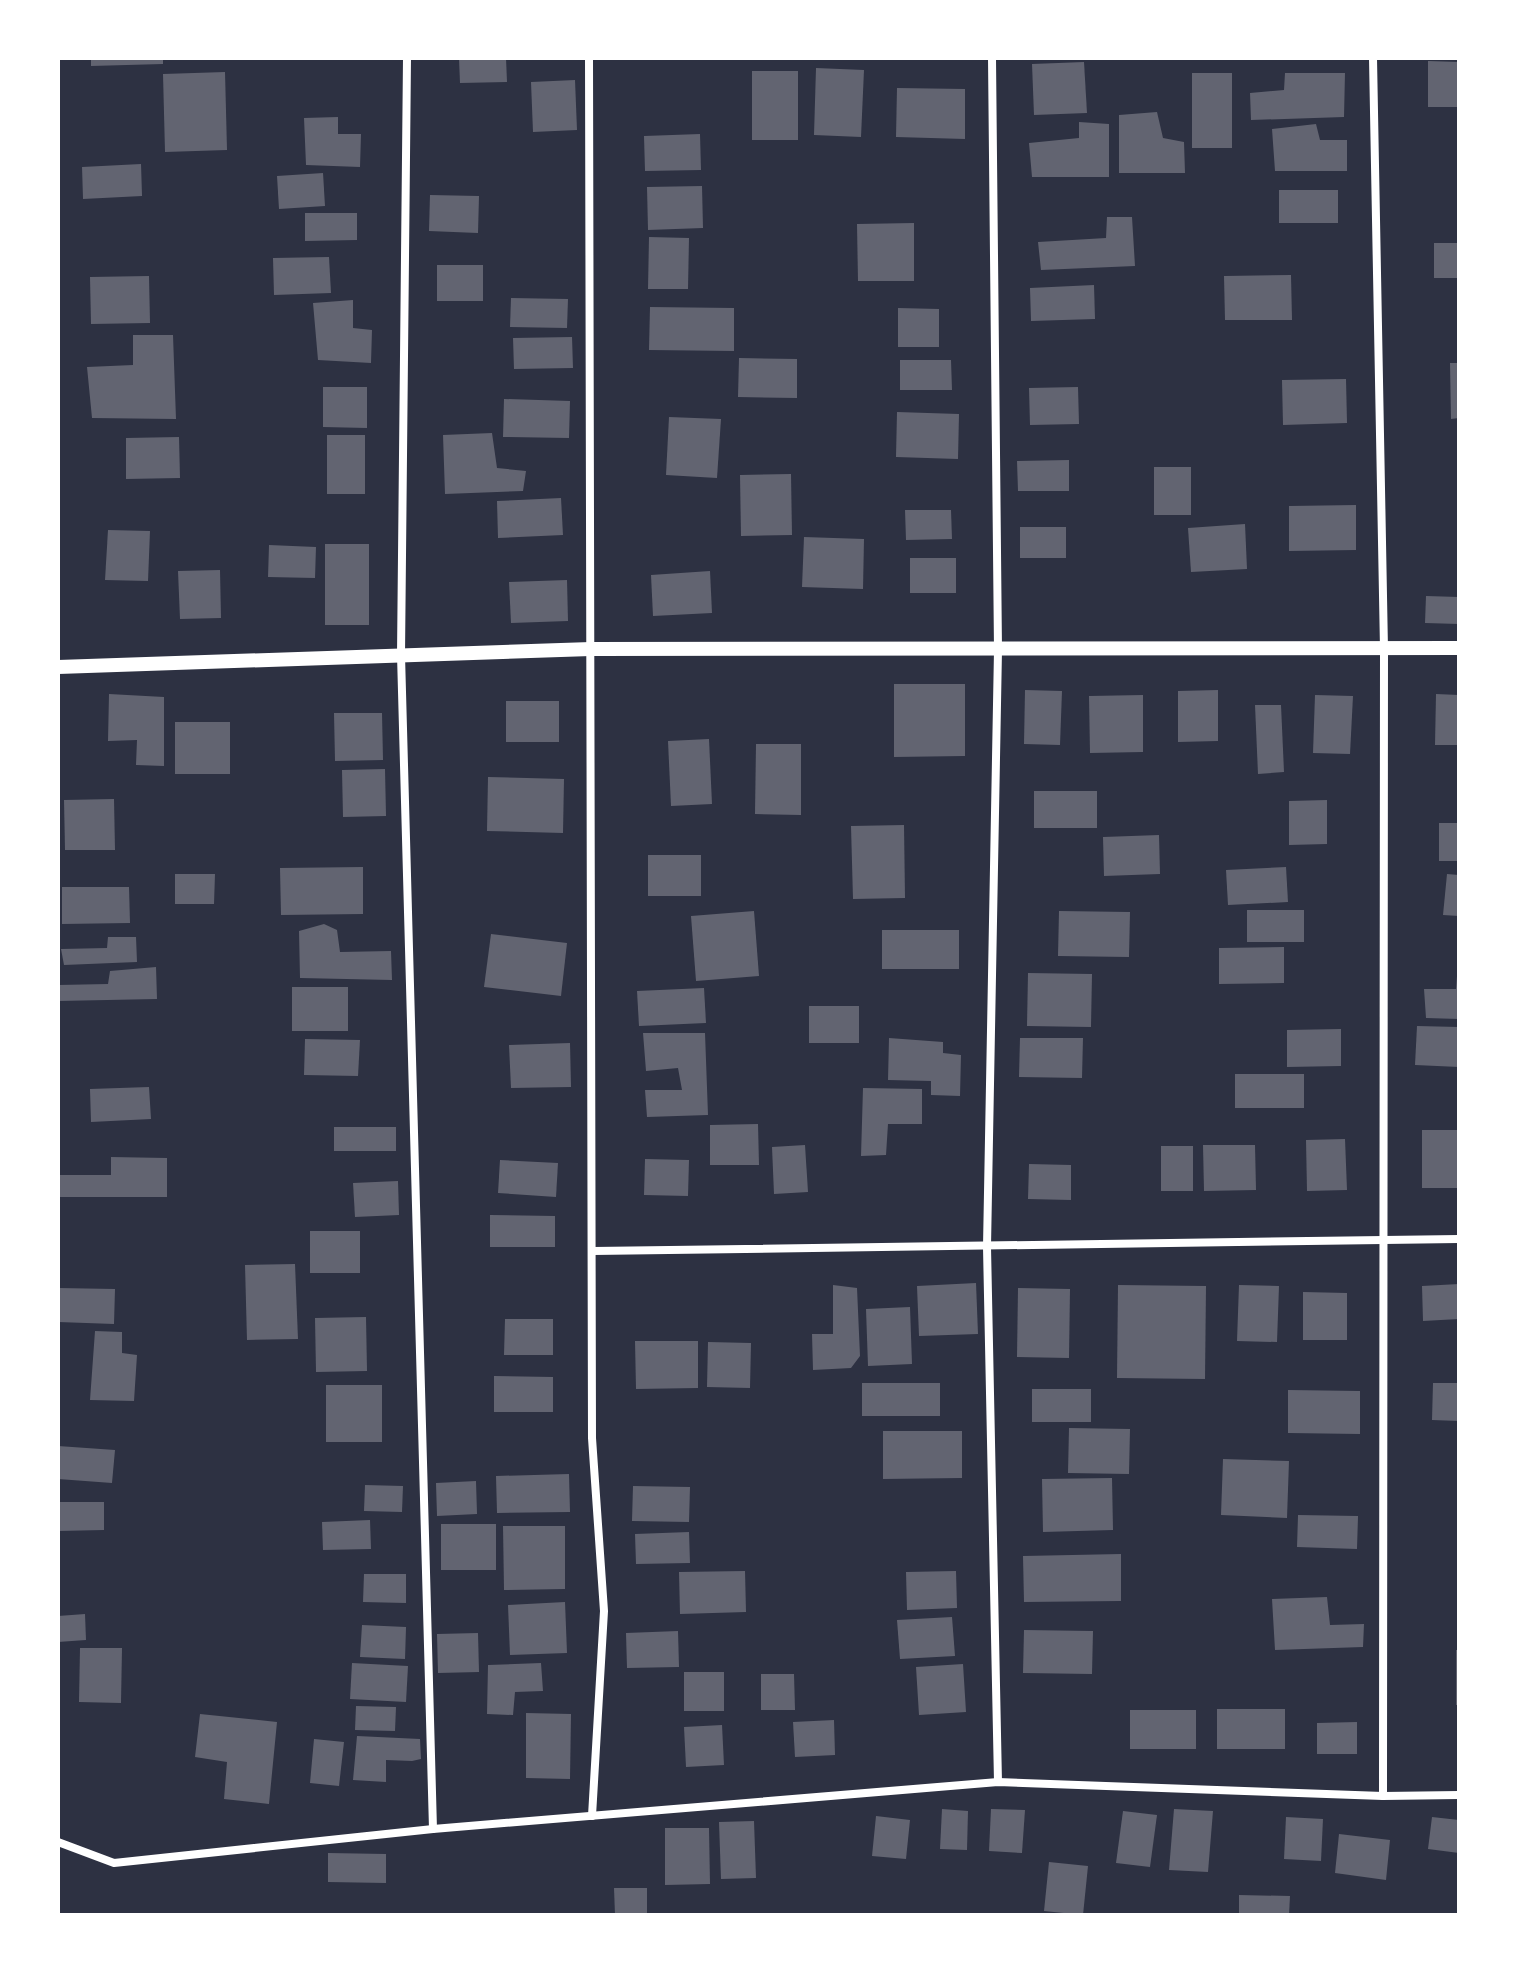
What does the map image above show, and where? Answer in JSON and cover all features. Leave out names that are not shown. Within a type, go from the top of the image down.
[{"type":"street","points":[[407,58],[401,655],[433,1829]]},
{"type":"street","points":[[589,58],[592,1438],[604,1611],[592,1816]]},
{"type":"street","points":[[992,58],[998,650],[987,1247],[998,1782]]},
{"type":"street","points":[[1373,58],[1384,649],[1383,1796]]},
{"type":"street","points":[[58,667],[591,649],[1459,648]]},
{"type":"street","points":[[593,1251],[1459,1239]]},
{"type":"street","points":[[58,1842],[114,1863],[433,1829],[998,1782],[1383,1796],[1459,1795]]},
{"type":"building","points":[[91,58],[163,58],[163,64],[91,66]]},
{"type":"building","points":[[459,58],[506,58],[507,82],[460,83]]},
{"type":"building","points":[[1428,61],[1459,62],[1459,107],[1428,107]]},
{"type":"building","points":[[1084,62],[1087,113],[1034,115],[1032,64]]},
{"type":"building","points":[[816,68],[864,70],[861,137],[814,135]]},
{"type":"building","points":[[752,71],[798,71],[798,140],[752,140]]},
{"type":"building","points":[[225,72],[227,150],[165,152],[163,74]]},
{"type":"building","points":[[1192,73],[1232,73],[1232,148],[1192,148]]},
{"type":"building","points":[[1285,73],[1345,73],[1344,117],[1251,120],[1250,93],[1284,90]]},
{"type":"building","points":[[575,80],[577,130],[533,132],[531,82]]},
{"type":"building","points":[[897,88],[965,89],[965,139],[896,137]]},
{"type":"building","points":[[1157,112],[1163,138],[1184,142],[1185,173],[1119,173],[1119,115]]},
{"type":"building","points":[[338,117],[338,134],[361,134],[360,167],[306,165],[304,118]]},
{"type":"building","points":[[1079,122],[1109,124],[1109,177],[1032,177],[1029,143],[1079,138]]},
{"type":"building","points":[[1316,124],[1320,140],[1347,140],[1347,171],[1275,171],[1272,129]]},
{"type":"building","points":[[700,134],[701,170],[645,171],[644,136]]},
{"type":"building","points":[[141,164],[142,196],[83,199],[82,167]]},
{"type":"building","points":[[323,173],[325,206],[279,209],[277,176]]},
{"type":"building","points":[[702,186],[703,228],[648,230],[647,187]]},
{"type":"building","points":[[1279,190],[1338,190],[1338,223],[1279,223]]},
{"type":"building","points":[[430,195],[479,196],[478,233],[429,231]]},
{"type":"building","points":[[305,213],[357,213],[357,240],[305,241]]},
{"type":"building","points":[[1107,217],[1132,217],[1135,266],[1041,270],[1038,242],[1106,238]]},
{"type":"building","points":[[914,223],[914,281],[858,281],[857,224]]},
{"type":"building","points":[[649,237],[689,238],[688,289],[648,289]]},
{"type":"building","points":[[1434,243],[1459,243],[1459,278],[1434,278]]},
{"type":"building","points":[[329,257],[331,293],[274,295],[273,258]]},
{"type":"building","points":[[437,265],[483,265],[483,301],[437,301]]},
{"type":"building","points":[[1291,275],[1292,320],[1225,320],[1224,276]]},
{"type":"building","points":[[149,276],[150,323],[91,324],[90,277]]},
{"type":"building","points":[[1094,285],[1095,319],[1031,321],[1030,288]]},
{"type":"building","points":[[511,298],[568,299],[567,328],[510,327]]},
{"type":"building","points":[[353,300],[353,328],[372,330],[371,363],[318,360],[313,303]]},
{"type":"building","points":[[650,307],[734,308],[734,351],[649,350]]},
{"type":"building","points":[[898,308],[939,309],[939,347],[898,347]]},
{"type":"building","points":[[133,335],[173,335],[176,419],[92,418],[87,367],[133,365]]},
{"type":"building","points":[[572,337],[573,368],[514,369],[513,338]]},
{"type":"building","points":[[739,358],[797,359],[797,398],[738,397]]},
{"type":"building","points":[[900,360],[951,360],[952,390],[900,390]]},
{"type":"building","points":[[1450,363],[1459,363],[1459,418],[1451,419]]},
{"type":"building","points":[[1346,379],[1347,423],[1283,425],[1282,380]]},
{"type":"building","points":[[323,387],[367,387],[367,428],[323,427]]},
{"type":"building","points":[[1078,387],[1079,424],[1030,425],[1029,388]]},
{"type":"building","points":[[504,399],[570,401],[569,438],[503,437]]},
{"type":"building","points":[[897,412],[959,414],[958,459],[896,457]]},
{"type":"building","points":[[669,417],[721,419],[717,478],[666,475]]},
{"type":"building","points":[[492,433],[497,468],[526,471],[523,491],[445,494],[443,435]]},
{"type":"building","points":[[327,435],[365,435],[365,494],[327,494]]},
{"type":"building","points":[[179,437],[180,478],[126,479],[126,438]]},
{"type":"building","points":[[1069,460],[1069,491],[1018,491],[1017,461]]},
{"type":"building","points":[[1154,467],[1191,467],[1191,515],[1154,515]]},
{"type":"building","points":[[791,474],[792,535],[741,536],[740,475]]},
{"type":"building","points":[[561,498],[563,535],[498,538],[497,501]]},
{"type":"building","points":[[1356,505],[1356,550],[1289,551],[1289,506]]},
{"type":"building","points":[[905,510],[951,510],[952,539],[906,540]]},
{"type":"building","points":[[1245,524],[1247,569],[1191,572],[1188,528]]},
{"type":"building","points":[[1020,527],[1066,527],[1066,558],[1020,558]]},
{"type":"building","points":[[108,530],[150,531],[148,581],[105,580]]},
{"type":"building","points":[[804,537],[864,539],[863,589],[802,587]]},
{"type":"building","points":[[325,544],[369,544],[369,625],[325,625]]},
{"type":"building","points":[[269,545],[316,547],[315,578],[268,577]]},
{"type":"building","points":[[910,558],[956,558],[956,593],[910,593]]},
{"type":"building","points":[[220,570],[221,618],[180,619],[178,571]]},
{"type":"building","points":[[710,571],[712,613],[653,616],[651,575]]},
{"type":"building","points":[[567,580],[568,621],[511,623],[509,582]]},
{"type":"building","points":[[1426,596],[1459,597],[1459,624],[1425,623]]},
{"type":"building","points":[[894,684],[965,684],[965,756],[894,757]]},
{"type":"building","points":[[1025,690],[1062,691],[1060,745],[1024,744]]},
{"type":"building","points":[[1218,690],[1218,741],[1178,742],[1178,691]]},
{"type":"building","points":[[109,694],[164,697],[164,766],[136,765],[137,740],[108,741]]},
{"type":"building","points":[[1436,694],[1459,695],[1459,745],[1435,745]]},
{"type":"building","points":[[1143,695],[1143,752],[1090,753],[1089,696]]},
{"type":"building","points":[[1315,695],[1353,696],[1350,754],[1313,753]]},
{"type":"building","points":[[506,701],[559,701],[559,742],[506,742]]},
{"type":"building","points":[[1255,705],[1281,705],[1284,772],[1258,774]]},
{"type":"building","points":[[334,713],[382,713],[383,760],[335,761]]},
{"type":"building","points":[[175,722],[230,722],[230,774],[175,774]]},
{"type":"building","points":[[709,739],[712,804],[671,806],[668,741]]},
{"type":"building","points":[[756,744],[801,744],[801,815],[755,814]]},
{"type":"building","points":[[385,769],[386,816],[343,817],[342,770]]},
{"type":"building","points":[[488,777],[564,779],[563,833],[487,831]]},
{"type":"building","points":[[1034,791],[1097,791],[1097,828],[1034,828]]},
{"type":"building","points":[[114,799],[115,850],[65,850],[64,800]]},
{"type":"building","points":[[1327,800],[1327,844],[1289,845],[1289,801]]},
{"type":"building","points":[[1439,823],[1459,823],[1459,861],[1439,861]]},
{"type":"building","points":[[904,825],[905,898],[853,899],[851,826]]},
{"type":"building","points":[[1159,835],[1160,874],[1104,876],[1103,837]]},
{"type":"building","points":[[648,855],[701,855],[701,896],[648,896]]},
{"type":"building","points":[[363,867],[363,914],[281,915],[280,868]]},
{"type":"building","points":[[1286,867],[1288,902],[1228,905],[1226,870]]},
{"type":"building","points":[[175,874],[215,874],[214,904],[175,904]]},
{"type":"building","points":[[1447,874],[1459,875],[1459,916],[1443,915]]},
{"type":"building","points":[[62,887],[129,887],[130,923],[62,924]]},
{"type":"building","points":[[1247,910],[1304,910],[1304,942],[1247,942]]},
{"type":"building","points":[[754,911],[759,976],[696,981],[691,916]]},
{"type":"building","points":[[1059,911],[1130,912],[1129,957],[1058,956]]},
{"type":"building","points":[[324,924],[337,930],[340,952],[391,951],[392,980],[300,978],[299,931]]},
{"type":"building","points":[[882,930],[959,930],[959,969],[882,969]]},
{"type":"building","points":[[491,934],[567,943],[561,996],[484,987]]},
{"type":"building","points":[[108,937],[136,937],[137,962],[64,965],[61,949],[107,948]]},
{"type":"building","points":[[1284,947],[1284,983],[1219,984],[1219,948]]},
{"type":"building","points":[[156,967],[157,999],[58,1001],[58,985],[108,984],[110,971]]},
{"type":"building","points":[[1028,973],[1092,974],[1091,1027],[1027,1026]]},
{"type":"building","points":[[1457,976],[1459,1019],[1426,1018],[1424,989],[1456,989]]},
{"type":"building","points":[[292,987],[348,987],[348,1031],[292,1031]]},
{"type":"building","points":[[704,988],[706,1023],[639,1026],[637,991]]},
{"type":"building","points":[[809,1006],[859,1006],[859,1043],[809,1043]]},
{"type":"building","points":[[1417,1026],[1459,1027],[1459,1067],[1415,1065]]},
{"type":"building","points":[[1341,1029],[1341,1066],[1287,1067],[1287,1030]]},
{"type":"building","points":[[643,1033],[705,1033],[708,1115],[647,1117],[645,1090],[682,1090],[678,1068],[646,1071]]},
{"type":"building","points":[[889,1038],[943,1042],[943,1053],[961,1055],[960,1096],[931,1095],[931,1081],[888,1080]]},
{"type":"building","points":[[1020,1038],[1083,1038],[1082,1078],[1019,1077]]},
{"type":"building","points":[[305,1039],[360,1040],[358,1076],[304,1075]]},
{"type":"building","points":[[570,1043],[571,1087],[511,1088],[509,1045]]},
{"type":"building","points":[[1235,1074],[1304,1074],[1304,1108],[1235,1108]]},
{"type":"building","points":[[149,1087],[151,1119],[91,1122],[90,1089]]},
{"type":"building","points":[[863,1088],[922,1089],[922,1124],[888,1124],[886,1155],[861,1156]]},
{"type":"building","points":[[758,1124],[759,1165],[710,1165],[710,1125]]},
{"type":"building","points":[[334,1127],[396,1127],[396,1151],[334,1151]]},
{"type":"building","points":[[1422,1130],[1459,1130],[1459,1188],[1422,1188]]},
{"type":"building","points":[[1345,1139],[1347,1190],[1307,1191],[1306,1140]]},
{"type":"building","points":[[805,1145],[808,1192],[774,1194],[772,1147]]},
{"type":"building","points":[[1203,1145],[1255,1145],[1256,1190],[1204,1191]]},
{"type":"building","points":[[1161,1146],[1193,1146],[1193,1191],[1161,1191]]},
{"type":"building","points":[[111,1157],[167,1158],[167,1197],[59,1197],[58,1175],[111,1175]]},
{"type":"building","points":[[645,1159],[689,1160],[688,1196],[644,1195]]},
{"type":"building","points":[[500,1160],[558,1163],[556,1197],[498,1193]]},
{"type":"building","points":[[1029,1164],[1071,1165],[1071,1200],[1028,1199]]},
{"type":"building","points":[[398,1181],[399,1215],[355,1217],[353,1183]]},
{"type":"building","points":[[490,1215],[555,1216],[555,1247],[490,1247]]},
{"type":"building","points":[[310,1231],[360,1231],[360,1273],[310,1273]]},
{"type":"building","points":[[295,1264],[298,1339],[247,1340],[245,1265]]},
{"type":"building","points":[[976,1283],[978,1334],[919,1336],[917,1286]]},
{"type":"building","points":[[1459,1284],[1459,1319],[1423,1321],[1422,1286]]},
{"type":"building","points":[[833,1285],[857,1288],[860,1356],[851,1368],[813,1370],[812,1334],[833,1334]]},
{"type":"building","points":[[1118,1285],[1206,1286],[1205,1379],[1117,1378]]},
{"type":"building","points":[[1239,1285],[1279,1286],[1277,1342],[1237,1341]]},
{"type":"building","points":[[58,1288],[115,1289],[114,1324],[58,1322]]},
{"type":"building","points":[[1018,1288],[1070,1289],[1069,1358],[1017,1357]]},
{"type":"building","points":[[1303,1292],[1347,1293],[1347,1340],[1303,1340]]},
{"type":"building","points":[[910,1307],[912,1364],[868,1366],[866,1309]]},
{"type":"building","points":[[366,1317],[367,1371],[316,1372],[315,1318]]},
{"type":"building","points":[[505,1319],[553,1319],[553,1355],[504,1355]]},
{"type":"building","points":[[95,1331],[122,1332],[122,1353],[137,1355],[134,1401],[90,1400]]},
{"type":"building","points":[[635,1341],[698,1341],[698,1388],[636,1389]]},
{"type":"building","points":[[708,1342],[751,1343],[750,1388],[707,1387]]},
{"type":"building","points":[[494,1376],[553,1377],[553,1412],[494,1412]]},
{"type":"building","points":[[862,1383],[940,1383],[940,1416],[862,1416]]},
{"type":"building","points":[[1433,1383],[1459,1383],[1459,1421],[1432,1420]]},
{"type":"building","points":[[326,1385],[382,1385],[382,1442],[326,1442]]},
{"type":"building","points":[[1032,1389],[1091,1389],[1091,1422],[1032,1422]]},
{"type":"building","points":[[1288,1390],[1360,1391],[1360,1434],[1288,1433]]},
{"type":"building","points":[[1069,1428],[1130,1429],[1129,1474],[1068,1473]]},
{"type":"building","points":[[883,1431],[962,1431],[962,1478],[883,1479]]},
{"type":"building","points":[[58,1446],[115,1450],[112,1483],[58,1479]]},
{"type":"building","points":[[1223,1459],[1289,1461],[1287,1518],[1221,1515]]},
{"type":"building","points":[[569,1474],[570,1512],[497,1513],[496,1476]]},
{"type":"building","points":[[1112,1478],[1113,1530],[1043,1532],[1042,1479]]},
{"type":"building","points":[[476,1481],[477,1514],[437,1516],[436,1483]]},
{"type":"building","points":[[365,1485],[403,1486],[402,1512],[364,1511]]},
{"type":"building","points":[[633,1486],[690,1487],[689,1522],[632,1521]]},
{"type":"building","points":[[58,1502],[104,1502],[104,1530],[58,1531]]},
{"type":"building","points":[[1298,1515],[1358,1516],[1357,1549],[1297,1547]]},
{"type":"building","points":[[370,1520],[371,1549],[323,1550],[322,1522]]},
{"type":"building","points":[[441,1524],[496,1524],[496,1570],[441,1570]]},
{"type":"building","points":[[503,1526],[565,1526],[565,1589],[504,1590]]},
{"type":"building","points":[[689,1532],[690,1563],[636,1564],[635,1534]]},
{"type":"building","points":[[1121,1554],[1121,1601],[1024,1602],[1023,1556]]},
{"type":"building","points":[[745,1571],[746,1612],[680,1614],[679,1572]]},
{"type":"building","points":[[956,1571],[957,1608],[907,1610],[906,1572]]},
{"type":"building","points":[[364,1574],[406,1574],[406,1603],[363,1602]]},
{"type":"building","points":[[1327,1597],[1330,1625],[1364,1624],[1363,1647],[1275,1650],[1272,1599]]},
{"type":"building","points":[[565,1602],[567,1653],[510,1655],[508,1605]]},
{"type":"building","points":[[85,1614],[86,1640],[58,1642],[58,1616]]},
{"type":"building","points":[[952,1617],[955,1656],[900,1659],[897,1620]]},
{"type":"building","points":[[362,1625],[406,1627],[405,1659],[360,1657]]},
{"type":"building","points":[[1024,1630],[1093,1631],[1092,1674],[1023,1673]]},
{"type":"building","points":[[678,1631],[679,1667],[627,1668],[626,1633]]},
{"type":"building","points":[[478,1633],[479,1672],[438,1673],[437,1634]]},
{"type":"building","points":[[80,1648],[122,1648],[121,1703],[79,1702]]},
{"type":"building","points":[[1456,1650],[1459,1650],[1459,1705],[1456,1705]]},
{"type":"building","points":[[352,1663],[408,1666],[406,1702],[350,1699]]},
{"type":"building","points":[[541,1663],[543,1691],[515,1692],[513,1715],[487,1714],[488,1665]]},
{"type":"building","points":[[963,1664],[966,1712],[919,1715],[916,1667]]},
{"type":"building","points":[[684,1672],[724,1672],[724,1711],[684,1711]]},
{"type":"building","points":[[761,1674],[794,1674],[795,1710],[761,1710]]},
{"type":"building","points":[[356,1706],[396,1707],[395,1731],[355,1730]]},
{"type":"building","points":[[1217,1709],[1285,1709],[1285,1749],[1217,1749]]},
{"type":"building","points":[[1130,1710],[1196,1710],[1196,1749],[1130,1749]]},
{"type":"building","points":[[526,1713],[571,1714],[570,1779],[526,1778]]},
{"type":"building","points":[[200,1714],[277,1722],[269,1804],[224,1799],[227,1762],[195,1757]]},
{"type":"building","points":[[834,1720],[835,1755],[795,1757],[793,1722]]},
{"type":"building","points":[[1357,1722],[1357,1754],[1317,1754],[1317,1723]]},
{"type":"building","points":[[722,1725],[724,1765],[686,1767],[684,1727]]},
{"type":"building","points":[[357,1736],[420,1739],[421,1759],[386,1760],[386,1782],[353,1780]]},
{"type":"building","points":[[314,1739],[344,1742],[339,1786],[310,1783]]},
{"type":"building","points":[[942,1809],[968,1811],[967,1850],[940,1849]]},
{"type":"building","points":[[991,1809],[1025,1810],[1022,1853],[989,1851]]},
{"type":"building","points":[[1174,1809],[1213,1811],[1208,1872],[1169,1870]]},
{"type":"building","points":[[1123,1811],[1157,1815],[1150,1867],[1116,1863]]},
{"type":"building","points":[[876,1816],[910,1820],[906,1859],[872,1856]]},
{"type":"building","points":[[1286,1817],[1323,1819],[1321,1861],[1284,1859]]},
{"type":"building","points":[[1432,1817],[1459,1820],[1459,1853],[1428,1849]]},
{"type":"building","points":[[754,1821],[756,1878],[721,1879],[719,1822]]},
{"type":"building","points":[[665,1828],[709,1828],[710,1884],[665,1885]]},
{"type":"building","points":[[1339,1834],[1390,1840],[1386,1880],[1335,1873]]},
{"type":"building","points":[[328,1853],[386,1854],[386,1883],[328,1882]]},
{"type":"building","points":[[1049,1862],[1088,1866],[1083,1915],[1044,1911]]},
{"type":"building","points":[[614,1888],[647,1888],[647,1915],[615,1915]]},
{"type":"building","points":[[1239,1895],[1290,1896],[1289,1915],[1239,1915]]}]
